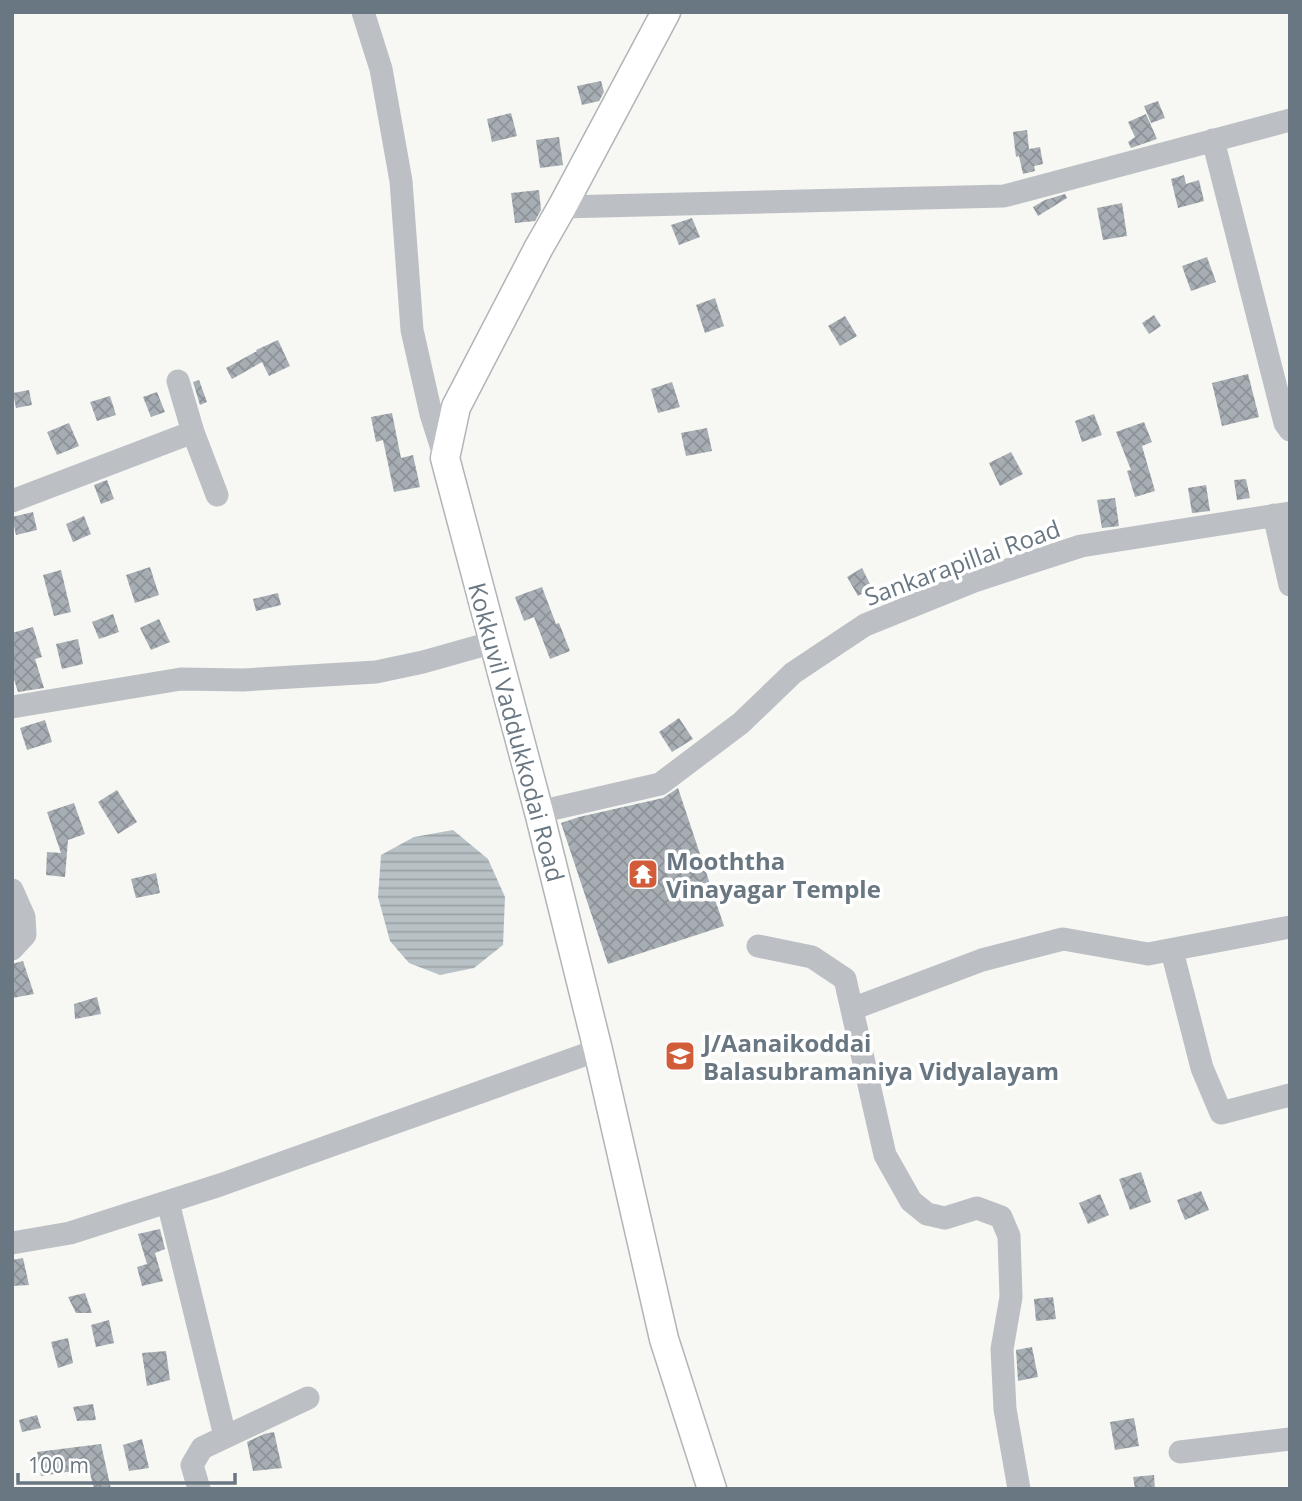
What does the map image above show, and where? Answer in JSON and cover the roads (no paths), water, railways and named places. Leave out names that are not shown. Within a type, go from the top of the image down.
[{"type":"main road","name":"Kokkuvil Vaddukkodai Road","points":[[666,12],[456,407],[445,458],[539,812],[598,1050],[664,1339],[712,1489]]},
{"type":"street","points":[[363,12],[381,68],[401,181],[412,330],[431,414],[445,458]]},
{"type":"street","points":[[562,207],[1004,196],[1290,120]]},
{"type":"street","points":[[1213,140],[1285,423],[1290,430]]},
{"type":"street","points":[[178,381],[193,432],[217,495]]},
{"type":"street","points":[[12,502],[193,432]]},
{"type":"street","points":[[1282,514],[1290,585]]},
{"type":"street","name":"Sankarapillai Road","points":[[539,812],[660,784],[741,723],[793,673],[865,625],[974,580],[1081,546],[1282,514]]},
{"type":"street","points":[[12,707],[181,679],[243,680],[376,672],[494,642]]},
{"type":"street","points":[[12,890],[24,917],[25,935],[12,949]]},
{"type":"street","points":[[852,1009],[982,960],[1063,939],[1148,954],[1290,927]]},
{"type":"street","points":[[758,946],[812,957],[845,979],[885,1154],[911,1201],[927,1214],[945,1218],[977,1208],[1001,1217],[1009,1236],[1011,1297],[1002,1349],[1005,1409],[1019,1489]]},
{"type":"street","points":[[1172,951],[1202,1068],[1221,1113],[1290,1095]]},
{"type":"street","points":[[12,1243],[70,1233],[220,1185],[598,1050]]},
{"type":"street","points":[[168,1202],[225,1436]]},
{"type":"street","points":[[199,1489],[192,1465],[202,1448],[308,1398]]},
{"type":"street","points":[[1181,1452],[1290,1439]]},
{"type":"place","name":"Mooththa Vinayagar Temple","points":[[643,874]]},
{"type":"place","name":"J/Aanaikoddai Balasubramaniya Vidyalayam","points":[[680,1056]]}]
